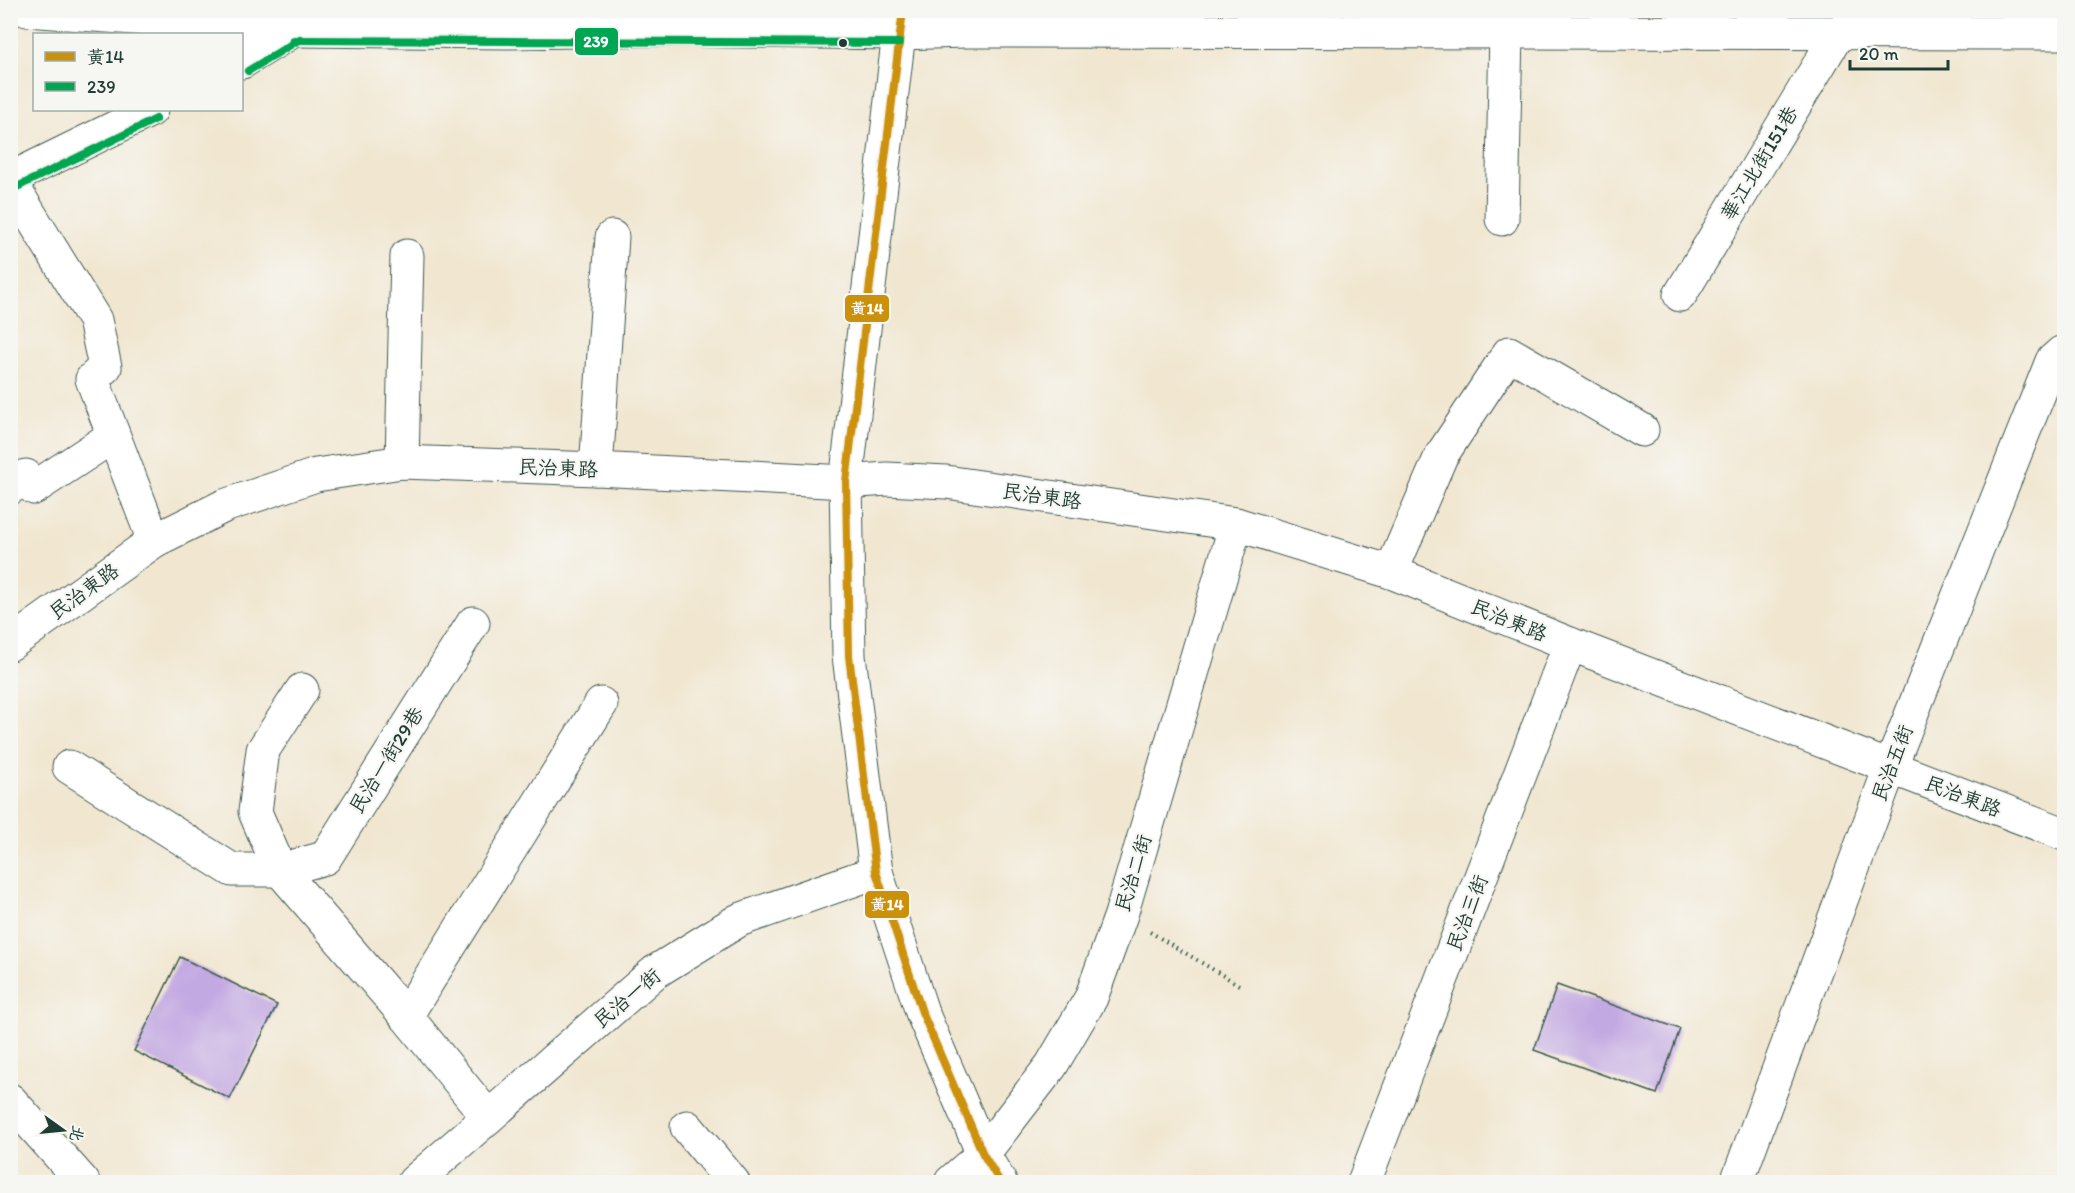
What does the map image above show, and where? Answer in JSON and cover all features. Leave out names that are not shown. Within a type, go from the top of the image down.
[{"type":"street","points":[[27,10],[294,30],[508,32],[901,22],[965,31],[2064,33]]},
{"type":"street","points":[[901,22],[846,482],[849,656],[876,872],[922,1012],[983,1154],[1000,1182]]},
{"type":"street","points":[[243,61],[294,30]]},
{"type":"street","points":[[1502,219],[1506,32]]},
{"type":"street","name":"華江北街151巷","points":[[1680,295],[1839,32]]},
{"type":"street","points":[[149,111],[10,181],[95,320],[105,367],[92,379],[154,541]]},
{"type":"street","points":[[596,469],[612,237]]},
{"type":"street","points":[[402,462],[407,256]]},
{"type":"street","points":[[1391,572],[1441,456],[1509,352],[1642,430]]},
{"type":"street","name":"民治五街","points":[[1737,1182],[1890,768],[2052,361],[2064,353]]},
{"type":"street","points":[[10,488],[26,476],[34,488],[113,436]]},
{"type":"street","name":"民治東路","points":[[10,645],[154,541],[224,506],[316,476],[402,462],[846,482],[887,479],[946,482],[1236,524],[1391,572],[1570,644],[2064,834]]},
{"type":"street","name":"民治二街","points":[[951,1182],[983,1154],[1051,1066],[1091,998],[1121,915],[1236,524]]},
{"type":"street","name":"民治一街29巷","points":[[69,767],[232,870],[280,870],[325,858],[473,623]]},
{"type":"street","name":"民治三街","points":[[1364,1182],[1570,644]]},
{"type":"street","points":[[302,690],[263,750],[255,812],[280,870],[406,1016],[488,1117]]},
{"type":"street","points":[[406,1016],[601,704]]},
{"type":"street","name":"民治一街","points":[[414,1182],[655,972],[739,920],[876,872]]},
{"type":"street","points":[[10,1100],[83,1182]]},
{"type":"street","points":[[687,1127],[733,1182]]},
{"type":"path","points":[[1121,915],[1239,985]]},
{"type":"building","points":[[180,957],[277,1005],[230,1099],[134,1051]]},
{"type":"building","points":[[1557,985],[1680,1029],[1657,1094],[1534,1050]]},
{"type":"transit line","name":"黃14","points":[[903,10],[846,482],[849,656],[876,872],[922,1012],[983,1154],[1000,1182]]},
{"type":"transit line","name":"239","points":[[248,71],[300,39]]},
{"type":"transit line","name":"239","points":[[294,40],[899,43]]},
{"type":"transit line","name":"239","points":[[15,188],[156,119]]}]
